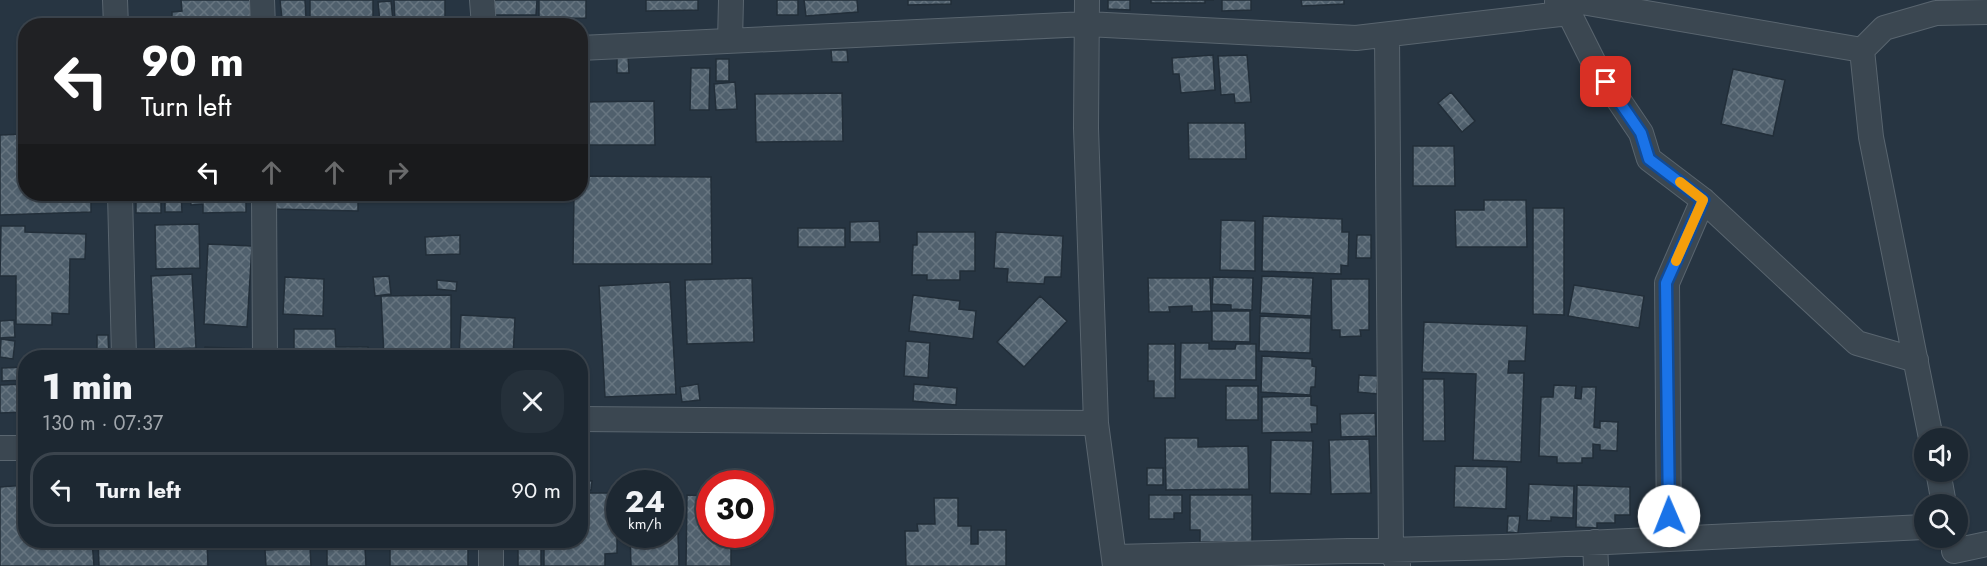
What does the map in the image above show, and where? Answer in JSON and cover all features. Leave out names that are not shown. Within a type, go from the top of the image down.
[{"type":"street","points":[[115,0],[116,18]]},
{"type":"street","points":[[262,0],[263,18]]},
{"type":"street","points":[[482,0],[483,18]]},
{"type":"street","points":[[730,41],[731,0]]},
{"type":"street","points":[[1087,0],[1086,128],[1096,423],[1115,561],[1595,554],[1669,539],[1914,527]]},
{"type":"street","points":[[588,48],[1087,24],[1356,38],[1387,35],[1569,4],[1862,50]]},
{"type":"street","points":[[1569,4],[1595,65],[1641,133],[1649,159],[1703,200],[1857,343],[1916,360]]},
{"type":"street","points":[[1862,50],[1884,28],[1936,13],[1987,12]]},
{"type":"street","points":[[1387,35],[1395,558]]},
{"type":"street","points":[[1862,50],[1871,137],[1929,428]]},
{"type":"street","points":[[1669,539],[1666,283],[1703,200]]},
{"type":"street","points":[[120,201],[124,350]]},
{"type":"street","points":[[264,201],[265,350]]},
{"type":"street","points":[[588,419],[1096,423]]},
{"type":"street","points":[[0,448],[18,448]]},
{"type":"street","points":[[1954,551],[1987,544]]},
{"type":"street","points":[[491,548],[491,566]]},
{"type":"building","points":[[181,0],[251,0],[252,18],[172,18],[172,12],[182,11]]},
{"type":"building","points":[[280,0],[305,0],[306,18],[282,18]]},
{"type":"building","points":[[310,0],[373,0],[373,18],[310,18]]},
{"type":"building","points":[[394,0],[445,0],[445,18],[395,18]]},
{"type":"building","points":[[485,0],[537,0],[536,15],[485,15]]},
{"type":"building","points":[[539,0],[586,0],[586,18],[539,18]]},
{"type":"building","points":[[646,0],[698,0],[698,10],[646,11]]},
{"type":"building","points":[[777,0],[798,0],[798,15],[777,15]]},
{"type":"building","points":[[804,0],[857,0],[858,12],[806,16]]},
{"type":"building","points":[[908,0],[951,0],[951,4],[908,5]]},
{"type":"building","points":[[1108,0],[1130,0],[1130,10],[1108,9]]},
{"type":"building","points":[[1151,0],[1205,0],[1205,3],[1151,3]]},
{"type":"building","points":[[1222,0],[1251,0],[1251,10],[1222,11]]},
{"type":"building","points":[[1301,0],[1344,0],[1344,4],[1302,6]]},
{"type":"building","points":[[391,1],[393,18],[380,18],[378,2]]},
{"type":"building","points":[[831,50],[847,50],[848,62],[832,62]]},
{"type":"building","points":[[617,55],[628,55],[629,73],[617,73]]},
{"type":"building","points":[[1213,55],[1215,90],[1181,93],[1179,74],[1173,74],[1172,58]]},
{"type":"building","points":[[1247,55],[1251,102],[1235,103],[1234,94],[1221,95],[1218,56]]},
{"type":"building","points":[[716,59],[729,59],[729,81],[716,81]]},
{"type":"building","points":[[691,68],[710,68],[709,110],[690,110]]},
{"type":"building","points":[[1733,69],[1785,80],[1773,136],[1721,124]]},
{"type":"building","points":[[735,82],[737,109],[716,110],[714,84]]},
{"type":"building","points":[[1451,92],[1475,121],[1462,132],[1438,103]]},
{"type":"building","points":[[842,93],[843,141],[756,142],[755,94]]},
{"type":"building","points":[[654,101],[655,145],[588,145],[588,102]]},
{"type":"building","points":[[1188,123],[1245,123],[1246,159],[1189,159]]},
{"type":"building","points":[[18,134],[18,201],[91,201],[91,212],[0,215],[0,135]]},
{"type":"building","points":[[1413,146],[1454,146],[1455,186],[1413,186]]},
{"type":"building","points":[[588,176],[711,177],[712,264],[573,264],[574,201],[588,201]]},
{"type":"building","points":[[1484,200],[1526,200],[1527,247],[1456,247],[1455,210],[1484,210]]},
{"type":"building","points":[[136,201],[161,201],[161,213],[136,213]]},
{"type":"building","points":[[165,201],[181,201],[182,212],[165,212]]},
{"type":"building","points":[[191,201],[246,201],[246,212],[203,213],[203,204],[191,205]]},
{"type":"building","points":[[273,201],[358,201],[358,211],[273,209]]},
{"type":"building","points":[[1533,208],[1564,208],[1564,315],[1533,314]]},
{"type":"building","points":[[1263,216],[1342,219],[1342,232],[1349,232],[1348,266],[1341,265],[1341,274],[1262,271]]},
{"type":"building","points":[[1221,220],[1255,221],[1255,271],[1220,270]]},
{"type":"building","points":[[879,221],[880,242],[850,242],[850,222]]},
{"type":"building","points":[[199,224],[200,268],[156,269],[155,225]]},
{"type":"building","points":[[1,226],[25,226],[25,232],[86,234],[85,259],[70,259],[69,314],[52,313],[52,325],[16,324],[16,276],[0,276]]},
{"type":"building","points":[[798,228],[845,228],[845,247],[798,247]]},
{"type":"building","points":[[917,232],[975,232],[975,271],[960,271],[960,280],[927,280],[927,275],[912,275],[913,245],[917,245]]},
{"type":"building","points":[[996,232],[1063,236],[1061,277],[1045,277],[1044,284],[1007,282],[1008,269],[994,268]]},
{"type":"building","points":[[460,235],[460,254],[426,255],[425,237]]},
{"type":"building","points":[[1357,235],[1371,235],[1371,258],[1356,258]]},
{"type":"building","points":[[208,244],[252,246],[247,327],[204,324]]},
{"type":"building","points":[[192,274],[196,348],[155,350],[151,276]]},
{"type":"building","points":[[389,276],[391,294],[375,296],[373,277]]},
{"type":"building","points":[[1262,276],[1313,278],[1311,316],[1260,313]]},
{"type":"building","points":[[285,277],[324,279],[323,316],[283,314]]},
{"type":"building","points":[[1213,277],[1253,278],[1252,310],[1231,309],[1231,305],[1212,304]]},
{"type":"building","points":[[752,278],[754,342],[687,344],[685,280]]},
{"type":"building","points":[[1148,278],[1210,278],[1211,311],[1192,312],[1192,306],[1169,307],[1170,312],[1149,312]]},
{"type":"building","points":[[1331,279],[1369,279],[1369,330],[1360,330],[1361,336],[1340,337],[1340,330],[1332,330]]},
{"type":"building","points":[[437,280],[457,282],[456,291],[437,289]]},
{"type":"building","points":[[670,282],[676,394],[605,397],[599,286]]},
{"type":"building","points":[[1574,285],[1644,296],[1639,328],[1568,316]]},
{"type":"building","points":[[451,295],[451,350],[384,350],[381,296]]},
{"type":"building","points":[[913,295],[960,301],[959,309],[976,311],[973,339],[909,331]]},
{"type":"building","points":[[1040,296],[1067,321],[1024,367],[997,342]]},
{"type":"building","points":[[1212,311],[1250,311],[1250,342],[1212,341]]},
{"type":"building","points":[[461,315],[515,318],[513,350],[459,350]]},
{"type":"building","points":[[1260,316],[1311,318],[1310,353],[1259,351]]},
{"type":"building","points":[[14,320],[15,337],[0,338],[0,321]]},
{"type":"building","points":[[1424,322],[1527,326],[1525,361],[1509,361],[1508,373],[1524,373],[1521,462],[1473,460],[1476,374],[1422,372]]},
{"type":"building","points":[[294,329],[335,329],[336,347],[368,347],[368,350],[294,350]]},
{"type":"building","points":[[97,335],[108,335],[109,350],[97,350]]},
{"type":"building","points":[[1,339],[15,341],[13,359],[0,357]]},
{"type":"building","points":[[906,341],[930,343],[928,378],[904,376]]},
{"type":"building","points":[[1181,343],[1209,343],[1209,349],[1235,349],[1236,344],[1256,344],[1256,380],[1180,379]]},
{"type":"building","points":[[1148,344],[1175,344],[1175,398],[1154,398],[1154,381],[1148,381]]},
{"type":"building","points":[[205,347],[251,349],[251,350],[205,350]]},
{"type":"building","points":[[1262,356],[1312,359],[1312,366],[1316,367],[1315,387],[1311,387],[1310,395],[1261,392]]},
{"type":"building","points":[[18,367],[18,380],[2,381],[2,368]]},
{"type":"building","points":[[1359,375],[1378,376],[1377,394],[1358,392]]},
{"type":"building","points":[[1423,379],[1444,379],[1445,441],[1423,441]]},
{"type":"building","points":[[18,384],[18,412],[0,413],[0,385]]},
{"type":"building","points":[[698,384],[700,400],[682,402],[680,387]]},
{"type":"building","points":[[914,384],[957,388],[956,405],[913,401]]},
{"type":"building","points":[[1554,385],[1576,386],[1575,398],[1581,399],[1582,387],[1596,387],[1594,427],[1600,428],[1600,421],[1618,422],[1617,451],[1600,450],[1600,445],[1593,444],[1593,458],[1582,458],[1582,463],[1557,463],[1557,457],[1539,456],[1541,397],[1553,397]]},
{"type":"building","points":[[1226,386],[1258,386],[1258,420],[1226,420]]},
{"type":"building","points":[[1311,396],[1311,405],[1317,406],[1317,424],[1311,424],[1312,432],[1262,433],[1262,397]]},
{"type":"building","points":[[1375,413],[1376,436],[1341,437],[1340,414]]},
{"type":"building","points":[[1165,438],[1198,438],[1198,447],[1248,446],[1249,489],[1166,490]]},
{"type":"building","points":[[1369,439],[1371,493],[1331,494],[1329,440]]},
{"type":"building","points":[[1271,440],[1313,441],[1311,494],[1270,493]]},
{"type":"building","points":[[1455,466],[1507,467],[1506,509],[1454,507]]},
{"type":"building","points":[[1147,468],[1163,468],[1163,485],[1147,485]]},
{"type":"building","points":[[588,481],[592,481],[591,490],[588,490]]},
{"type":"building","points":[[1529,484],[1574,486],[1573,518],[1551,517],[1551,521],[1527,520]]},
{"type":"building","points":[[1577,485],[1630,487],[1630,515],[1615,515],[1615,523],[1597,523],[1597,528],[1576,527]]},
{"type":"building","points":[[18,486],[18,548],[93,548],[94,566],[0,566],[0,487]]},
{"type":"building","points":[[588,493],[606,493],[606,548],[617,548],[617,553],[605,554],[605,566],[544,566],[544,548],[588,548]]},
{"type":"building","points":[[687,495],[696,495],[696,548],[731,548],[731,566],[686,566]]},
{"type":"building","points":[[1149,495],[1182,495],[1182,513],[1174,513],[1174,519],[1149,519]]},
{"type":"building","points":[[1190,495],[1252,495],[1252,542],[1200,542],[1200,530],[1190,530]]},
{"type":"building","points":[[934,498],[958,498],[958,526],[971,526],[971,544],[978,544],[978,530],[1006,530],[1006,566],[906,566],[905,531],[918,531],[917,524],[935,524]]},
{"type":"building","points":[[1508,516],[1520,516],[1518,533],[1507,532]]},
{"type":"building","points":[[98,548],[207,548],[208,566],[99,566]]},
{"type":"building","points":[[310,548],[311,566],[266,566],[265,550]]},
{"type":"building","points":[[327,548],[365,548],[366,566],[327,566]]},
{"type":"building","points":[[390,548],[468,548],[468,566],[390,566]]},
{"type":"building","points":[[541,548],[541,566],[518,566],[518,549]]},
{"type":"building","points":[[630,548],[678,548],[679,566],[631,566]]},
{"type":"slow traffic","points":[[1676,261],[1703,200],[1680,182]]},
{"type":"route","points":[[1606,82],[1641,133],[1649,159],[1703,200],[1666,283],[1669,516]]}]
